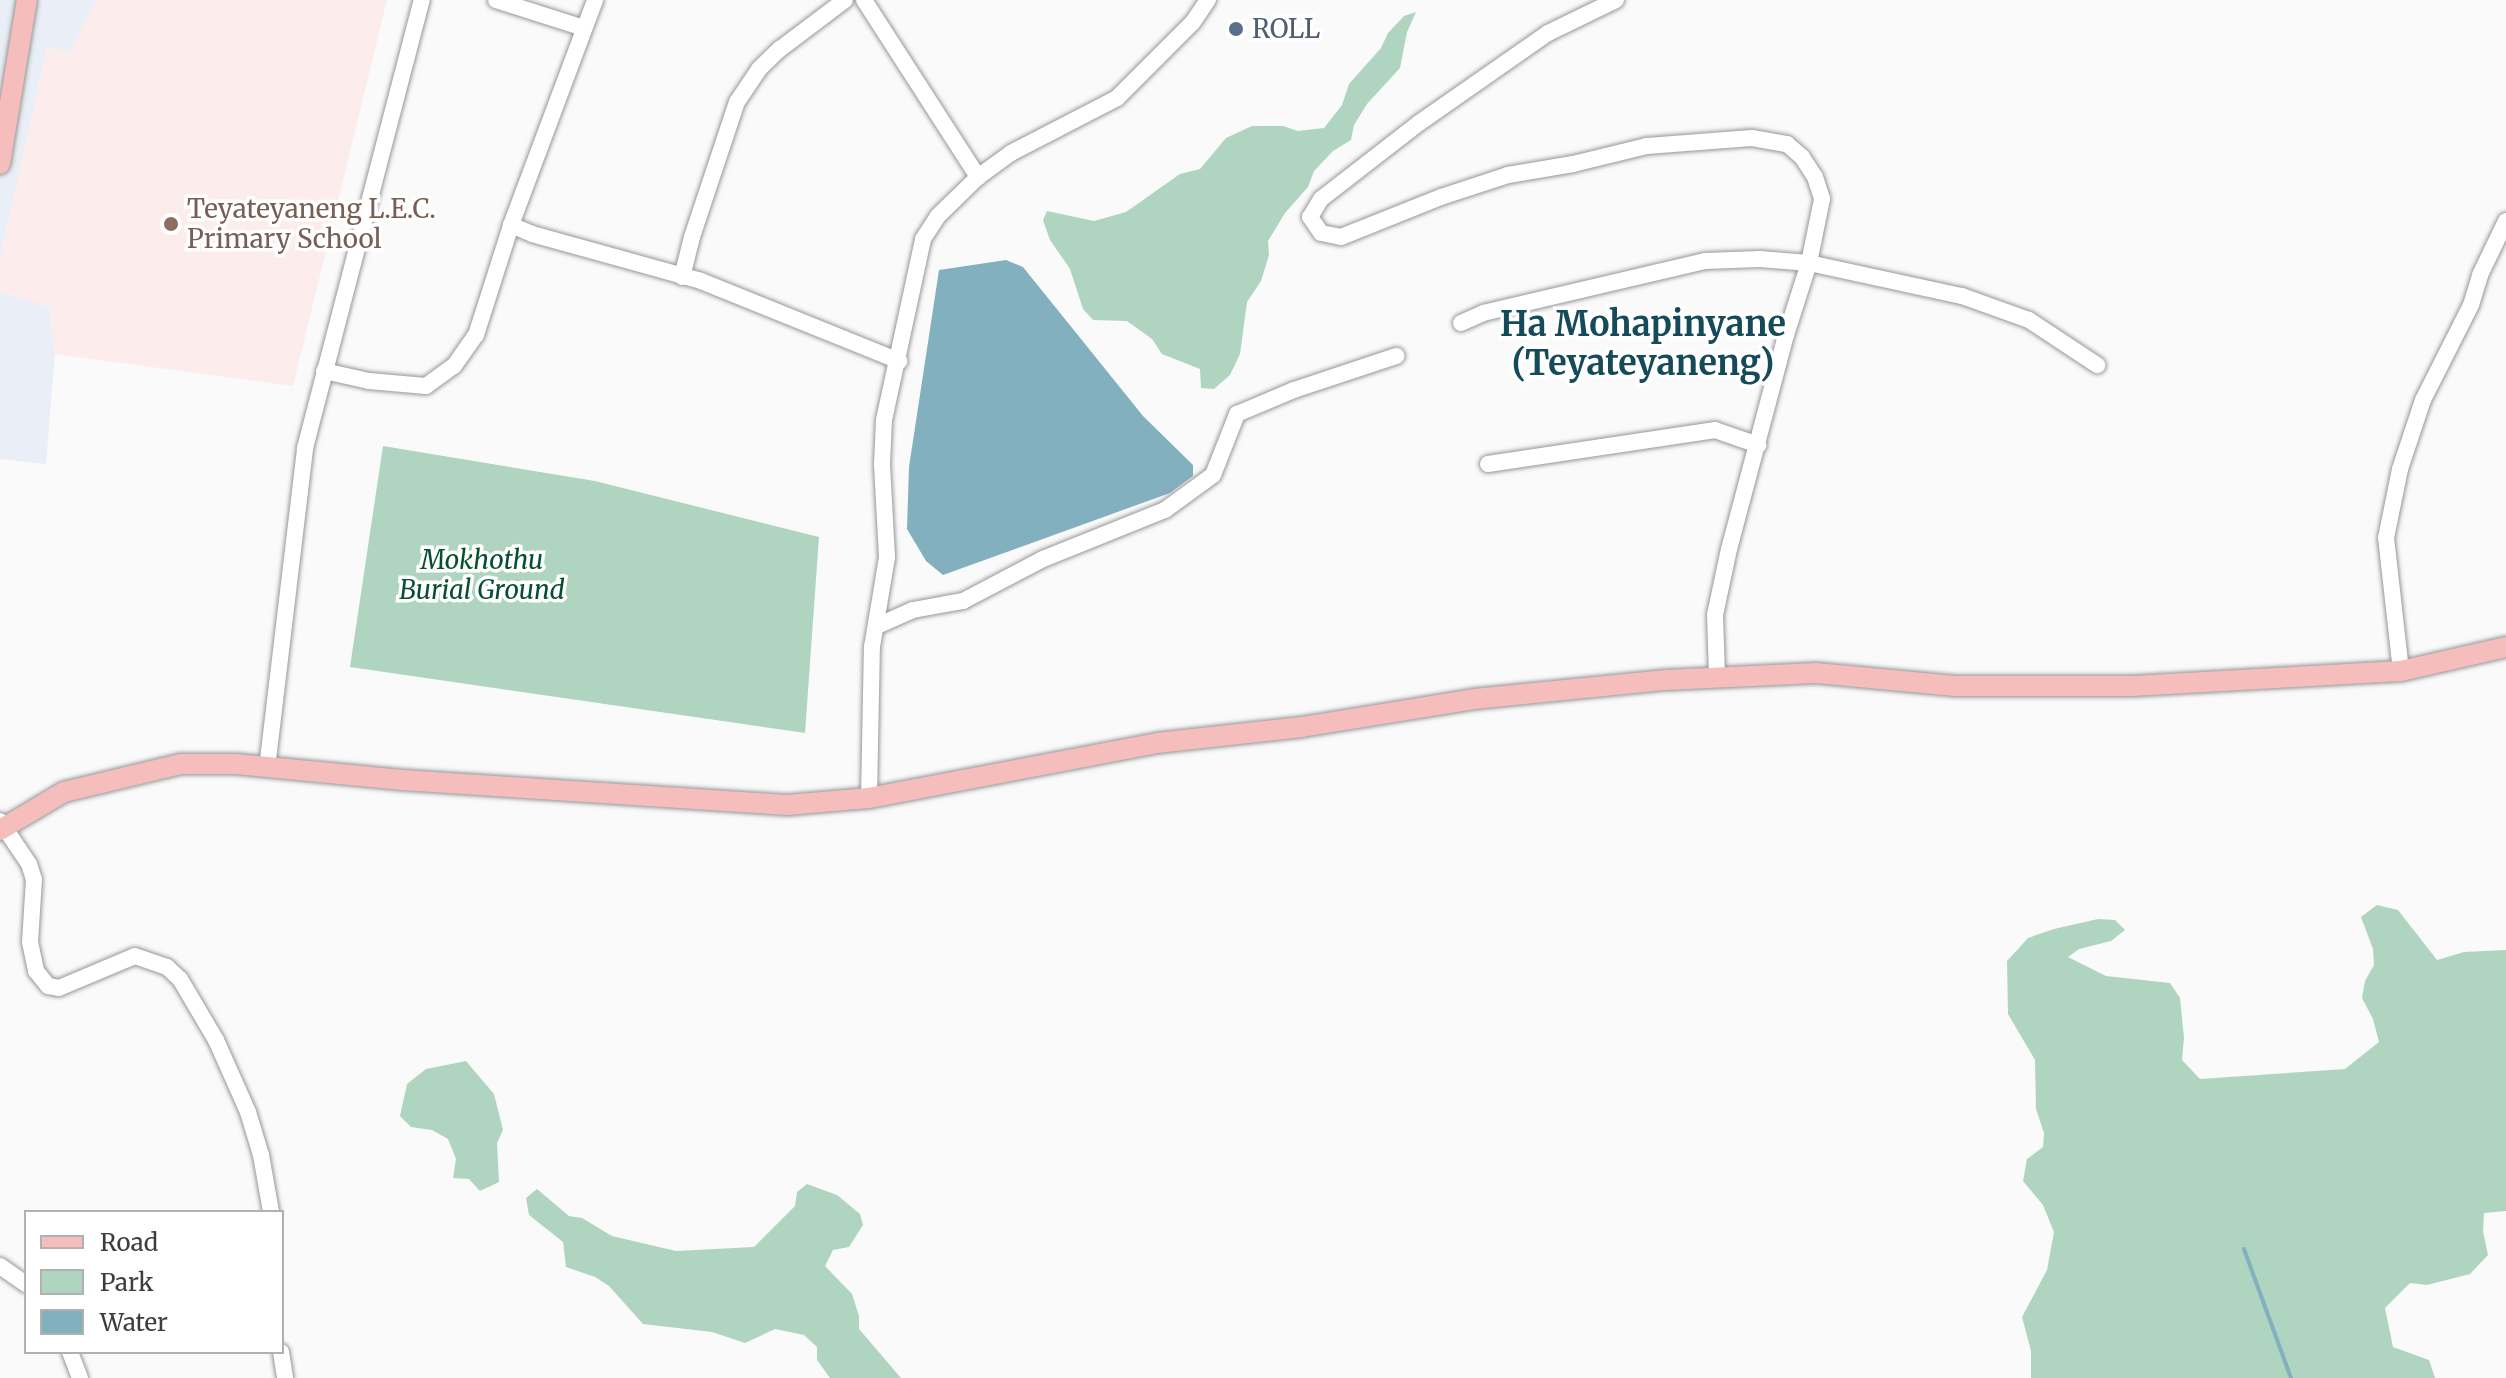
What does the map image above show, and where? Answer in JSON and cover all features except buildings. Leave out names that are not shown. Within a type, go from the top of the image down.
[{"type":"main road","points":[[0,164],[27,0]]},
{"type":"main road","points":[[2,826],[64,792],[181,764],[787,805],[869,798],[1157,743],[1302,727],[1474,699],[1717,676],[1816,673],[1989,688],[2133,686],[2401,671],[2506,647]]},
{"type":"street","points":[[267,768],[301,477],[324,371],[422,0]]},
{"type":"street","points":[[496,0],[584,28]]},
{"type":"street","points":[[324,371],[369,381],[426,386],[440,379],[476,335],[511,225],[595,0]]},
{"type":"street","points":[[682,277],[692,237],[737,102],[759,69],[780,49],[845,0]]},
{"type":"street","points":[[864,0],[978,177]]},
{"type":"street","points":[[869,798],[871,662],[887,557],[882,464],[884,420],[923,239],[938,216],[978,177],[1024,146],[1117,98],[1193,22],[1208,0]]},
{"type":"street","points":[[1616,0],[1548,33],[1419,123],[1321,199],[1310,217],[1321,233],[1341,237],[1441,197],[1508,175],[1573,164],[1647,146],[1752,138],[1787,144],[1802,157],[1815,177],[1822,199],[1809,263],[1715,615],[1717,676]]},
{"type":"street","points":[[2401,671],[2386,538],[2400,469],[2423,400],[2471,305],[2480,275],[2506,221]]},
{"type":"street","points":[[511,225],[701,281],[899,361]]},
{"type":"street","points":[[1461,323],[1483,313],[1705,261],[1760,259],[1809,263],[1975,300],[2029,320],[2097,365]]},
{"type":"street","points":[[877,626],[913,610],[963,601],[1043,559],[1165,510],[1213,475],[1237,414],[1294,390],[1396,356]]},
{"type":"street","points":[[1488,464],[1715,430],[1758,445]]},
{"type":"street","points":[[2,826],[29,864],[34,879],[30,942],[36,971],[48,986],[59,988],[135,956],[167,967],[180,979],[216,1040],[248,1112],[261,1155],[271,1210]]},
{"type":"street","points":[[0,1266],[24,1283]]},
{"type":"street","points":[[71,1354],[80,1378]]},
{"type":"street","points":[[281,1354],[285,1378]]},
{"type":"shaded area","points":[[0,0],[96,0],[70,52],[47,48],[0,259]]},
{"type":"shaded area","name":"Teyateyaneng L.E.C. Primary School","points":[[96,0],[387,0],[293,386],[55,354],[49,306],[0,292],[0,259],[47,47],[70,52]]},
{"type":"shaded area","points":[[0,292],[49,306],[55,354],[46,464],[0,459]]},
{"type":"green space","points":[[1416,12],[1407,32],[1400,68],[1367,104],[1354,125],[1351,140],[1333,151],[1314,171],[1308,187],[1285,213],[1268,241],[1269,255],[1261,281],[1247,302],[1240,354],[1230,375],[1214,389],[1201,388],[1200,369],[1162,354],[1152,339],[1127,321],[1093,320],[1083,309],[1070,269],[1050,240],[1043,220],[1047,211],[1094,221],[1126,212],[1180,174],[1200,169],[1226,138],[1252,126],[1283,126],[1298,131],[1324,128],[1342,105],[1349,84],[1381,48],[1388,33],[1404,16]]},
{"type":"green space","name":"Mokhothu Burial Ground","points":[[383,446],[595,481],[819,537],[805,733],[350,667]]},
{"type":"green space","points":[[2377,905],[2398,910],[2437,960],[2464,952],[2506,950],[2506,1211],[2484,1213],[2483,1231],[2488,1255],[2470,1274],[2427,1285],[2410,1283],[2385,1308],[2393,1347],[2429,1360],[2435,1378],[2031,1378],[2031,1351],[2022,1317],[2047,1270],[2054,1232],[2043,1205],[2023,1181],[2027,1159],[2043,1147],[2044,1133],[2036,1109],[2035,1060],[2008,1014],[2007,961],[2028,938],[2098,919],[2115,920],[2125,930],[2111,941],[2079,949],[2068,957],[2106,976],[2170,983],[2180,998],[2184,1038],[2182,1060],[2200,1079],[2345,1069],[2379,1042],[2373,1019],[2362,998],[2365,981],[2374,965],[2373,949],[2361,917]]},
{"type":"green space","points":[[466,1061],[494,1094],[503,1130],[497,1143],[499,1182],[480,1191],[469,1179],[453,1178],[456,1159],[448,1139],[432,1130],[411,1127],[400,1116],[407,1084],[426,1069]]},
{"type":"green space","points":[[807,1184],[837,1195],[860,1214],[863,1225],[849,1247],[833,1250],[825,1266],[852,1294],[859,1316],[859,1329],[901,1378],[830,1378],[817,1360],[817,1347],[804,1335],[775,1329],[745,1343],[712,1332],[643,1324],[609,1286],[595,1277],[566,1267],[563,1242],[529,1215],[526,1198],[537,1189],[569,1216],[582,1218],[612,1236],[676,1251],[754,1247],[795,1206],[797,1192]]},
{"type":"water","points":[[1006,260],[1023,267],[1143,416],[1193,465],[1193,476],[1170,493],[943,575],[926,561],[907,529],[909,467],[939,270]]},
{"type":"waterway","points":[[2244,1249],[2291,1378]]},
{"type":"place","name":"ROLL","points":[[1236,29]]},
{"type":"place","name":"Teyateyaneng L.E.C. Primary School","points":[[171,224]]},
{"type":"district","name":"Ha Mohapinyane (Teyateyaneng)","points":[[1643,344]]}]
